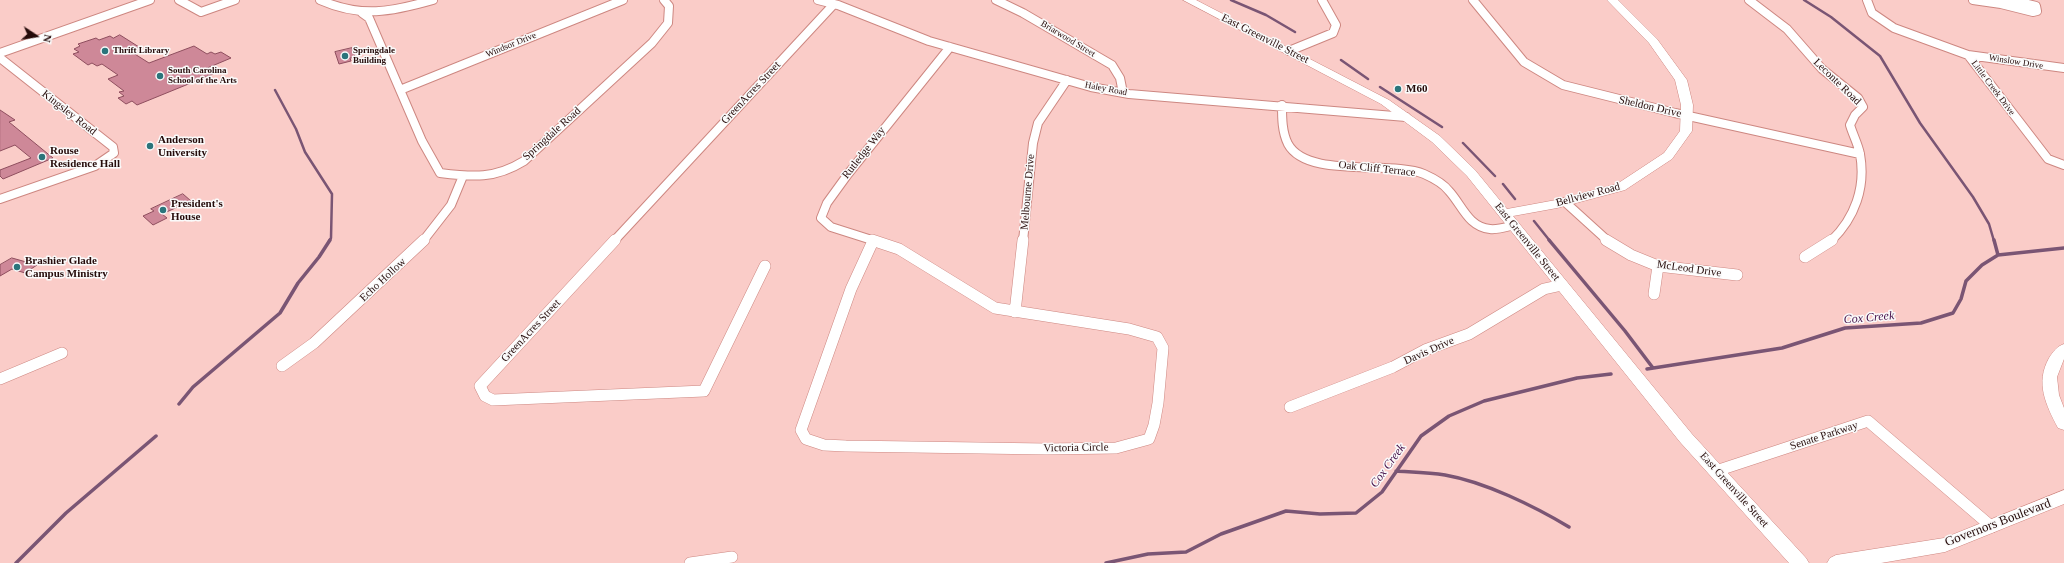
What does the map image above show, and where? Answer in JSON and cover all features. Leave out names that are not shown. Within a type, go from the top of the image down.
[{"type":"main road","name":"East Greenville Street","points":[[1188,0],[1385,102],[1453,154],[1514,225],[1686,438],[1800,563]]},
{"type":"main road","name":"Bellview Road","points":[[1504,214],[1565,202],[1621,187],[1668,156],[1686,131],[1687,105],[1681,80],[1654,41],[1612,0]]},
{"type":"main road","points":[[2064,349],[2053,362],[2048,379],[2052,398],[2064,424]]},
{"type":"main road","name":"Governors Boulevard","points":[[1836,563],[1945,545],[2064,497]]},
{"type":"street","points":[[0,53],[150,0]]},
{"type":"street","points":[[179,0],[201,12],[235,0]]},
{"type":"street","points":[[323,2],[335,0]]},
{"type":"street","points":[[323,2],[335,8],[362,13],[387,12],[433,0]]},
{"type":"street","name":"Windsor Drive","points":[[400,90],[623,0]]},
{"type":"street","name":"Springdale Road","points":[[362,13],[369,18],[422,141],[440,173],[463,176],[489,176],[511,169],[535,152],[652,43],[668,23],[669,6],[664,0]]},
{"type":"street","name":"Haley Road","points":[[818,0],[834,4],[950,47],[1067,80],[1122,93],[1406,117]]},
{"type":"street","name":"Briarwood Street","points":[[996,0],[1023,13],[1112,65],[1123,82],[1122,93]]},
{"type":"street","points":[[1289,51],[1333,32],[1336,25],[1322,0]]},
{"type":"street","name":"Sheldon Drive","points":[[1473,0],[1524,62],[1541,74],[1562,85],[1687,116],[1860,154]]},
{"type":"street","name":"Leconte Road","points":[[1749,0],[1787,29],[1822,69],[1858,98],[1863,107],[1855,115],[1850,126],[1860,154],[1860,194],[1851,219],[1831,241],[1805,257]]},
{"type":"street","name":"Little Creek Drive","points":[[1867,0],[1872,13],[1894,28],[1943,47],[1968,54],[2048,159],[2064,165]]},
{"type":"street","points":[[1973,0],[2001,4]]},
{"type":"street","name":"GreenAcres Street","points":[[765,266],[704,391],[493,400],[484,396],[480,386],[834,4]]},
{"type":"street","name":"Rutledge Way","points":[[873,241],[831,227],[821,218],[827,203],[848,174],[950,47]]},
{"type":"street","name":"Winslow Drive","points":[[1968,54],[2064,68]]},
{"type":"street","name":"Kingsley Road","points":[[0,58],[101,138],[113,148],[114,152],[95,166],[0,199]]},
{"type":"street","name":"Melbourne Drive","points":[[1015,312],[1033,143],[1038,123],[1067,80]]},
{"type":"street","name":"Oak Cliff Terrace","points":[[1282,106],[1282,122],[1287,145],[1305,159],[1321,163],[1416,171],[1446,187],[1470,220],[1480,227],[1490,229],[1514,225]]},
{"type":"street","name":"Echo Hollow","points":[[282,366],[314,343],[418,247],[432,231],[460,190],[463,176]]},
{"type":"street","name":"McLeod Drive","points":[[1565,202],[1604,239],[1631,254],[1658,266],[1737,275]]},
{"type":"street","name":"Victoria Circle","points":[[873,241],[899,249],[995,308],[1129,329],[1157,337],[1163,348],[1157,410],[1149,439],[1116,448],[1046,449],[846,446],[824,445],[806,439],[801,430],[851,289],[873,241]]},
{"type":"street","points":[[1654,294],[1658,266]]},
{"type":"street","name":"Davis Drive","points":[[1290,407],[1393,367],[1424,350],[1469,334],[1522,304],[1544,289],[1562,284]]},
{"type":"street","points":[[0,379],[62,353]]},
{"type":"street","name":"Senate Parkway","points":[[1716,471],[1868,421],[1992,527]]},
{"type":"street","points":[[690,563],[732,557]]},
{"type":"building","name":"South Carolina School of the Arts","points":[[120,35],[139,47],[130,51],[149,63],[194,46],[207,54],[211,52],[215,54],[221,52],[231,58],[205,69],[213,74],[137,105],[132,101],[126,104],[118,98],[124,96],[119,92],[124,91],[108,79],[118,75],[102,64],[97,66],[92,63],[88,65],[73,54],[79,52],[74,49],[80,46],[78,44],[96,38],[99,40],[110,36],[113,38]]},
{"type":"building","name":"Springdale Building","points":[[352,48],[355,57],[350,58],[351,61],[339,64],[335,52]]},
{"type":"building","name":"Rouse Residence Hall","points":[[0,110],[15,120],[9,122],[53,158],[3,179],[0,176],[0,170],[31,158],[15,145],[0,151]]},
{"type":"building","name":"President's House","points":[[183,194],[191,201],[162,214],[167,218],[153,225],[143,216],[154,211],[151,209]]},
{"type":"building","name":"Brashier Glade Campus Ministry","points":[[12,258],[37,265],[25,273],[12,269],[0,276],[0,265]]},
{"type":"waterway","points":[[1231,0],[1266,15],[1295,32]]},
{"type":"waterway","points":[[1804,0],[1831,17],[1880,56],[1920,123],[1973,197],[1989,224],[1994,241]]},
{"type":"waterway","points":[[1341,60],[1368,79]]},
{"type":"waterway","points":[[1380,87],[1442,127]]},
{"type":"waterway","points":[[275,90],[296,129],[305,152],[332,194],[331,238],[329,241]]},
{"type":"waterway","points":[[1463,143],[1495,176]]},
{"type":"waterway","points":[[1503,184],[1515,199]]},
{"type":"waterway","points":[[1534,221],[1550,241]]},
{"type":"waterway","points":[[179,404],[193,387],[280,313],[298,283],[319,257],[330,240]]},
{"type":"waterway","points":[[1549,240],[1625,331],[1653,368]]},
{"type":"waterway","points":[[1994,240],[1998,255]]},
{"type":"waterway","name":"Cox Creek","points":[[1998,255],[2064,248]]},
{"type":"waterway","name":"Cox Creek","points":[[1647,369],[1782,348],[1845,328],[1921,323],[1953,313],[1961,299],[1966,281],[1982,265],[1998,255]]},
{"type":"waterway","name":"Cox Creek","points":[[1397,471],[1421,436],[1449,416],[1484,401],[1577,378],[1611,374]]},
{"type":"waterway","points":[[16,563],[66,513],[156,436]]},
{"type":"waterway","name":"Cox Creek","points":[[1106,563],[1148,554],[1186,552],[1221,534],[1286,511],[1320,514],[1356,513],[1382,492],[1397,471]]},
{"type":"waterway","points":[[1397,471],[1439,474],[1476,483],[1525,503],[1569,527]]},
{"type":"place","name":"Thrift Library","points":[[105,51]]},
{"type":"place","name":"Springdale Building","points":[[345,56]]},
{"type":"place","name":"South Carolina School of the Arts","points":[[160,76]]},
{"type":"place","name":"M60","points":[[1398,89]]},
{"type":"place","name":"Anderson University","points":[[150,146]]},
{"type":"place","name":"Rouse Residence Hall","points":[[42,157]]},
{"type":"place","name":"President's House","points":[[163,210]]},
{"type":"place","name":"Brashier Glade Campus Ministry","points":[[17,267]]}]
